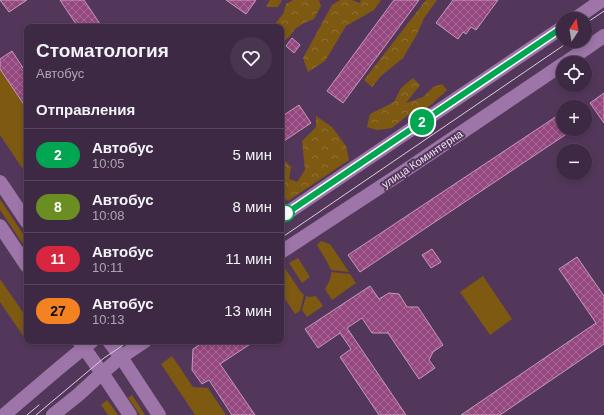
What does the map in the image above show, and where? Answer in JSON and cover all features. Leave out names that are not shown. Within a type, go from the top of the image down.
[{"type":"street","points":[[585,12],[602,0]]},
{"type":"street","points":[[284,215],[556,32]]},
{"type":"street","name":"улица Коминтерна","points":[[575,56],[604,36]]},
{"type":"street","name":"улица Коминтерна","points":[[284,250],[556,69]]},
{"type":"street","points":[[0,182],[24,218]]},
{"type":"street","points":[[0,226],[24,262]]},
{"type":"street","points":[[4,415],[84,344]]},
{"type":"street","points":[[86,344],[130,415]]},
{"type":"street","points":[[111,344],[159,415]]},
{"type":"street","points":[[54,415],[102,372],[140,344]]},
{"type":"green space","points":[[270,0],[282,0],[278,7],[266,7]]},
{"type":"green space","points":[[293,0],[319,0],[321,6],[314,19],[295,29],[284,41],[284,24],[275,24],[283,14],[286,4]]},
{"type":"green space","points":[[340,0],[352,0],[360,3],[361,0],[381,0],[374,10],[346,26],[325,61],[308,72],[303,58],[332,5]]},
{"type":"green space","points":[[426,0],[437,0],[424,18],[416,36],[403,58],[381,76],[372,87],[364,80]]},
{"type":"green space","points":[[0,68],[24,104],[24,171],[0,135]]},
{"type":"green space","points":[[413,78],[420,85],[406,103],[423,97],[433,87],[442,84],[447,90],[425,110],[408,115],[392,128],[377,130],[367,127],[370,114],[394,102],[401,88]]},
{"type":"green space","points":[[316,116],[332,127],[346,146],[349,160],[288,201],[284,198],[284,159],[291,167],[289,179],[297,182],[305,170],[302,141],[316,127]]},
{"type":"green space","points":[[0,199],[24,235],[24,246],[0,210]]},
{"type":"green space","points":[[321,241],[330,244],[349,272],[331,270],[317,245]]},
{"type":"green space","points":[[298,258],[310,277],[302,283],[289,263]]},
{"type":"green space","points":[[284,267],[304,295],[300,311],[295,314],[284,298]]},
{"type":"green space","points":[[331,272],[350,274],[356,283],[332,300],[325,289]]},
{"type":"green space","points":[[483,276],[512,319],[490,335],[460,292]]},
{"type":"green space","points":[[0,279],[24,314],[24,337],[0,302]]},
{"type":"green space","points":[[306,296],[316,296],[323,306],[307,317],[302,310]]},
{"type":"green space","points":[[172,356],[193,387],[208,388],[226,415],[195,415],[161,364]]},
{"type":"green space","points":[[132,395],[145,415],[140,415],[128,398]]},
{"type":"green space","points":[[107,400],[118,415],[108,415],[101,405]]},
{"type":"building","points":[[0,0],[27,0],[9,12]]},
{"type":"building","points":[[60,0],[84,0],[100,24],[76,24]]},
{"type":"building","points":[[226,0],[256,0],[246,14]]},
{"type":"building","points":[[394,0],[419,0],[343,103],[327,91]]},
{"type":"building","points":[[453,0],[498,0],[476,30],[471,27],[466,34],[463,32],[458,39],[436,23]]},
{"type":"building","points":[[292,38],[300,45],[294,53],[286,46]]},
{"type":"building","points":[[12,51],[24,69],[24,105],[0,69],[0,59]]},
{"type":"building","points":[[604,93],[604,123],[592,106],[592,102]]},
{"type":"building","points":[[299,105],[311,123],[284,141],[284,115]]},
{"type":"building","points":[[556,117],[556,136],[564,136],[360,272],[348,255]]},
{"type":"building","points":[[432,249],[441,262],[431,268],[422,255]]},
{"type":"building","points":[[577,257],[604,296],[604,344],[500,415],[461,415],[596,323],[559,269]]},
{"type":"building","points":[[370,286],[379,299],[389,293],[399,294],[407,307],[418,307],[443,345],[433,352],[429,360],[435,368],[419,379],[388,333],[372,333],[362,318],[347,328],[406,415],[379,415],[340,357],[351,349],[340,333],[318,348],[305,329]]},
{"type":"building","points":[[200,344],[250,344],[220,364],[255,415],[232,415],[209,380],[202,384],[192,370],[193,349]]},
{"type":"tram line","points":[[592,19],[604,11]]},
{"type":"tram line","points":[[284,236],[560,48]]},
{"type":"tram line","points":[[36,415],[104,358],[125,344]]},
{"type":"tram line","points":[[27,415],[39,405]]},
{"type":"bus line","name":"2","points":[[284,215],[556,32]]}]
